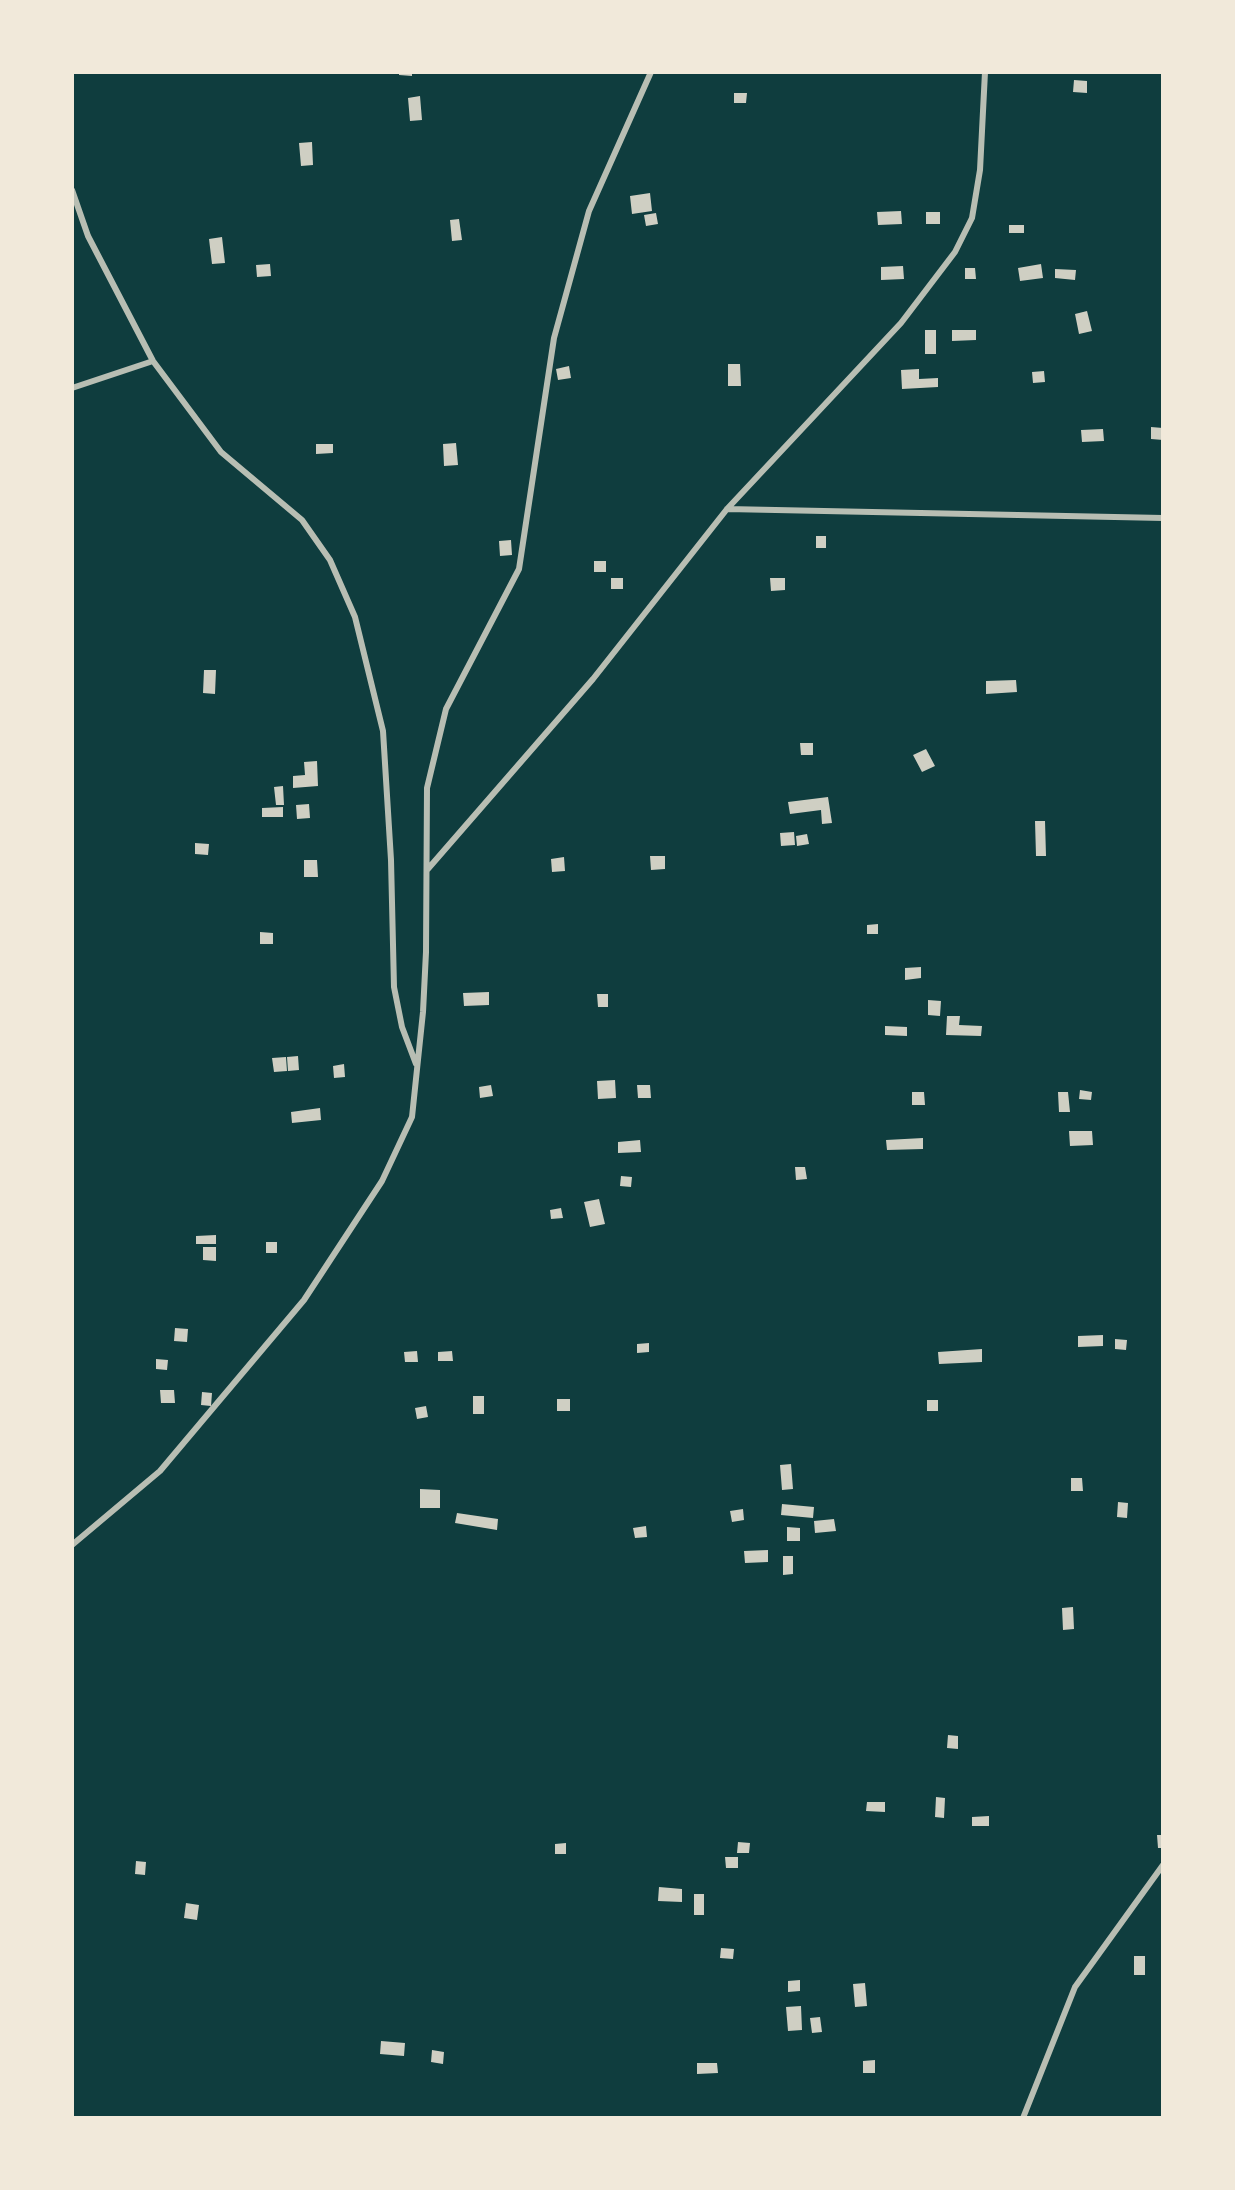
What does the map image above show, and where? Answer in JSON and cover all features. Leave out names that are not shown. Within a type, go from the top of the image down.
[{"type":"street","points":[[72,1545],[160,1471],[304,1300],[382,1181],[412,1117],[424,988],[427,788],[446,708],[519,569],[554,338],[589,211],[651,72]]},
{"type":"street","points":[[426,870],[592,679],[727,509],[902,323],[955,252],[972,218],[980,170],[985,72]]},
{"type":"street","points":[[72,190],[88,236],[153,361],[221,453],[302,520],[330,560],[355,617],[383,731],[391,860],[394,987],[402,1028],[417,1067]]},
{"type":"street","points":[[72,388],[153,361]]},
{"type":"street","points":[[727,509],[1163,518]]},
{"type":"street","points":[[1023,2118],[1075,1987],[1163,1865]]},
{"type":"building","points":[[399,72],[412,72],[412,76],[399,75]]},
{"type":"building","points":[[1074,80],[1087,81],[1087,93],[1073,92]]},
{"type":"building","points":[[734,93],[747,93],[746,103],[734,103]]},
{"type":"building","points":[[420,96],[422,120],[410,121],[408,98]]},
{"type":"building","points":[[312,142],[313,165],[301,166],[299,143]]},
{"type":"building","points":[[650,193],[652,211],[632,214],[630,196]]},
{"type":"building","points":[[901,211],[902,224],[878,225],[877,212]]},
{"type":"building","points":[[926,212],[940,212],[940,224],[926,224]]},
{"type":"building","points":[[656,213],[658,224],[646,226],[644,215]]},
{"type":"building","points":[[459,219],[462,240],[452,241],[450,220]]},
{"type":"building","points":[[1009,225],[1024,225],[1024,233],[1009,233]]},
{"type":"building","points":[[222,237],[225,263],[212,264],[209,239]]},
{"type":"building","points":[[270,264],[271,276],[257,277],[256,265]]},
{"type":"building","points":[[1041,264],[1043,278],[1020,281],[1018,268]]},
{"type":"building","points":[[903,266],[904,279],[881,280],[881,267]]},
{"type":"building","points":[[965,268],[975,268],[976,279],[965,279]]},
{"type":"building","points":[[1055,269],[1076,270],[1075,280],[1055,278]]},
{"type":"building","points":[[1087,311],[1092,331],[1079,334],[1075,314]]},
{"type":"building","points":[[925,330],[936,330],[936,354],[925,354]]},
{"type":"building","points":[[952,330],[976,330],[976,340],[952,341]]},
{"type":"building","points":[[728,364],[740,364],[741,386],[728,386]]},
{"type":"building","points":[[569,366],[571,378],[558,380],[556,369]]},
{"type":"building","points":[[919,369],[919,379],[938,378],[938,387],[902,389],[901,370]]},
{"type":"building","points":[[1044,371],[1045,382],[1033,383],[1032,372]]},
{"type":"building","points":[[1151,427],[1163,428],[1163,440],[1151,439]]},
{"type":"building","points":[[1103,429],[1104,441],[1082,442],[1081,430]]},
{"type":"building","points":[[456,443],[458,465],[444,466],[443,444]]},
{"type":"building","points":[[316,444],[333,444],[333,453],[316,454]]},
{"type":"building","points":[[816,536],[826,536],[826,548],[816,548]]},
{"type":"building","points":[[511,540],[512,555],[500,556],[499,541]]},
{"type":"building","points":[[594,561],[606,561],[606,572],[594,572]]},
{"type":"building","points":[[611,578],[623,578],[623,589],[611,589]]},
{"type":"building","points":[[770,578],[785,578],[785,590],[771,591]]},
{"type":"building","points":[[204,670],[216,670],[215,694],[203,693]]},
{"type":"building","points":[[1016,680],[1017,692],[986,694],[986,681]]},
{"type":"building","points":[[800,743],[813,743],[813,755],[801,755]]},
{"type":"building","points":[[926,749],[935,766],[922,772],[913,755]]},
{"type":"building","points":[[317,761],[318,786],[293,788],[293,776],[305,775],[304,762]]},
{"type":"building","points":[[283,786],[284,805],[276,805],[274,787]]},
{"type":"building","points":[[828,797],[832,823],[822,824],[821,810],[790,814],[788,802]]},
{"type":"building","points":[[309,804],[310,818],[297,819],[296,805]]},
{"type":"building","points":[[283,807],[283,817],[262,817],[262,808]]},
{"type":"building","points":[[1035,821],[1045,821],[1046,856],[1036,856]]},
{"type":"building","points":[[794,832],[795,845],[781,846],[780,833]]},
{"type":"building","points":[[807,834],[809,844],[797,846],[796,836]]},
{"type":"building","points":[[195,843],[209,844],[208,855],[195,854]]},
{"type":"building","points":[[650,856],[665,856],[665,869],[651,870]]},
{"type":"building","points":[[564,857],[565,871],[552,872],[551,859]]},
{"type":"building","points":[[304,860],[317,860],[318,877],[304,877]]},
{"type":"building","points":[[878,924],[878,934],[867,934],[867,925]]},
{"type":"building","points":[[260,932],[273,933],[273,944],[260,944]]},
{"type":"building","points":[[921,967],[921,978],[905,980],[905,968]]},
{"type":"building","points":[[489,992],[489,1005],[464,1006],[463,993]]},
{"type":"building","points":[[597,994],[608,994],[608,1007],[598,1007]]},
{"type":"building","points":[[928,1000],[941,1001],[940,1016],[928,1015]]},
{"type":"building","points":[[947,1016],[960,1016],[959,1025],[982,1026],[981,1036],[946,1035]]},
{"type":"building","points":[[885,1026],[907,1027],[907,1036],[885,1035]]},
{"type":"building","points":[[298,1056],[299,1070],[288,1071],[287,1057]]},
{"type":"building","points":[[286,1057],[287,1071],[274,1072],[272,1058]]},
{"type":"building","points":[[344,1064],[345,1077],[334,1078],[333,1066]]},
{"type":"building","points":[[615,1080],[616,1098],[598,1099],[597,1081]]},
{"type":"building","points":[[491,1085],[493,1096],[480,1098],[479,1087]]},
{"type":"building","points":[[637,1085],[650,1085],[651,1098],[638,1098]]},
{"type":"building","points":[[1080,1090],[1092,1092],[1091,1100],[1079,1099]]},
{"type":"building","points":[[912,1092],[924,1092],[925,1105],[912,1105]]},
{"type":"building","points":[[1058,1092],[1068,1092],[1070,1112],[1059,1112]]},
{"type":"building","points":[[320,1108],[321,1120],[292,1123],[291,1112]]},
{"type":"building","points":[[1069,1131],[1092,1131],[1093,1145],[1070,1146]]},
{"type":"building","points":[[923,1138],[923,1149],[887,1150],[886,1140]]},
{"type":"building","points":[[640,1140],[641,1152],[618,1153],[618,1142]]},
{"type":"building","points":[[795,1167],[805,1167],[807,1179],[796,1180]]},
{"type":"building","points":[[621,1176],[632,1177],[631,1187],[620,1186]]},
{"type":"building","points":[[599,1199],[605,1224],[590,1227],[584,1202]]},
{"type":"building","points":[[561,1208],[563,1218],[551,1219],[550,1210]]},
{"type":"building","points":[[216,1235],[216,1244],[196,1244],[196,1236]]},
{"type":"building","points":[[266,1242],[277,1242],[277,1253],[266,1253]]},
{"type":"building","points":[[203,1247],[216,1247],[216,1261],[203,1260]]},
{"type":"building","points":[[175,1328],[188,1329],[187,1342],[174,1341]]},
{"type":"building","points":[[1103,1335],[1103,1346],[1078,1347],[1078,1336]]},
{"type":"building","points":[[1115,1339],[1127,1340],[1126,1350],[1115,1349]]},
{"type":"building","points":[[649,1343],[649,1352],[637,1353],[637,1344]]},
{"type":"building","points":[[982,1349],[982,1362],[939,1364],[938,1352]]},
{"type":"building","points":[[417,1351],[418,1362],[405,1362],[404,1352]]},
{"type":"building","points":[[452,1351],[453,1361],[438,1361],[438,1352]]},
{"type":"building","points":[[156,1359],[168,1360],[167,1370],[156,1369]]},
{"type":"building","points":[[160,1390],[174,1390],[175,1403],[161,1403]]},
{"type":"building","points":[[202,1392],[212,1393],[211,1406],[201,1405]]},
{"type":"building","points":[[473,1396],[484,1396],[484,1414],[473,1414]]},
{"type":"building","points":[[557,1399],[570,1399],[570,1411],[557,1411]]},
{"type":"building","points":[[927,1400],[938,1400],[938,1411],[927,1411]]},
{"type":"building","points":[[426,1406],[428,1417],[417,1419],[415,1408]]},
{"type":"building","points":[[791,1464],[793,1489],[782,1490],[780,1465]]},
{"type":"building","points":[[1071,1478],[1082,1478],[1083,1491],[1071,1491]]},
{"type":"building","points":[[420,1489],[440,1490],[440,1508],[420,1508]]},
{"type":"building","points":[[1118,1502],[1128,1503],[1127,1518],[1117,1517]]},
{"type":"building","points":[[782,1504],[814,1507],[813,1518],[781,1515]]},
{"type":"building","points":[[743,1509],[744,1520],[732,1522],[730,1511]]},
{"type":"building","points":[[457,1513],[498,1519],[497,1530],[455,1523]]},
{"type":"building","points":[[834,1519],[836,1531],[815,1533],[814,1521]]},
{"type":"building","points":[[646,1526],[647,1537],[635,1538],[633,1528]]},
{"type":"building","points":[[787,1527],[800,1528],[800,1541],[787,1541]]},
{"type":"building","points":[[768,1550],[768,1562],[745,1563],[744,1551]]},
{"type":"building","points":[[783,1556],[793,1556],[793,1574],[783,1575]]},
{"type":"building","points":[[1073,1607],[1074,1629],[1063,1630],[1062,1608]]},
{"type":"building","points":[[948,1735],[958,1736],[958,1749],[947,1748]]},
{"type":"building","points":[[936,1797],[945,1798],[944,1818],[935,1817]]},
{"type":"building","points":[[867,1802],[885,1802],[885,1812],[866,1811]]},
{"type":"building","points":[[989,1816],[989,1826],[972,1826],[972,1817]]},
{"type":"building","points":[[1157,1835],[1163,1835],[1163,1848],[1158,1848]]},
{"type":"building","points":[[738,1842],[750,1843],[749,1853],[737,1853]]},
{"type":"building","points":[[566,1843],[566,1854],[555,1854],[555,1844]]},
{"type":"building","points":[[725,1857],[738,1857],[738,1868],[726,1868]]},
{"type":"building","points":[[136,1861],[146,1862],[145,1875],[135,1874]]},
{"type":"building","points":[[659,1887],[682,1889],[682,1902],[658,1901]]},
{"type":"building","points":[[694,1894],[704,1894],[704,1915],[694,1915]]},
{"type":"building","points":[[186,1903],[199,1905],[197,1920],[184,1918]]},
{"type":"building","points":[[721,1948],[734,1949],[733,1959],[720,1958]]},
{"type":"building","points":[[1134,1956],[1145,1956],[1145,1975],[1134,1975]]},
{"type":"building","points":[[800,1980],[800,1991],[788,1992],[788,1981]]},
{"type":"building","points":[[865,1983],[867,2006],[855,2007],[853,1984]]},
{"type":"building","points":[[801,2006],[802,2030],[788,2031],[786,2007]]},
{"type":"building","points":[[820,2017],[822,2032],[812,2033],[810,2018]]},
{"type":"building","points":[[381,2041],[405,2043],[404,2056],[380,2054]]},
{"type":"building","points":[[432,2050],[444,2052],[443,2064],[431,2062]]},
{"type":"building","points":[[875,2060],[875,2073],[863,2073],[863,2061]]},
{"type":"building","points":[[697,2063],[717,2063],[718,2073],[697,2074]]}]
